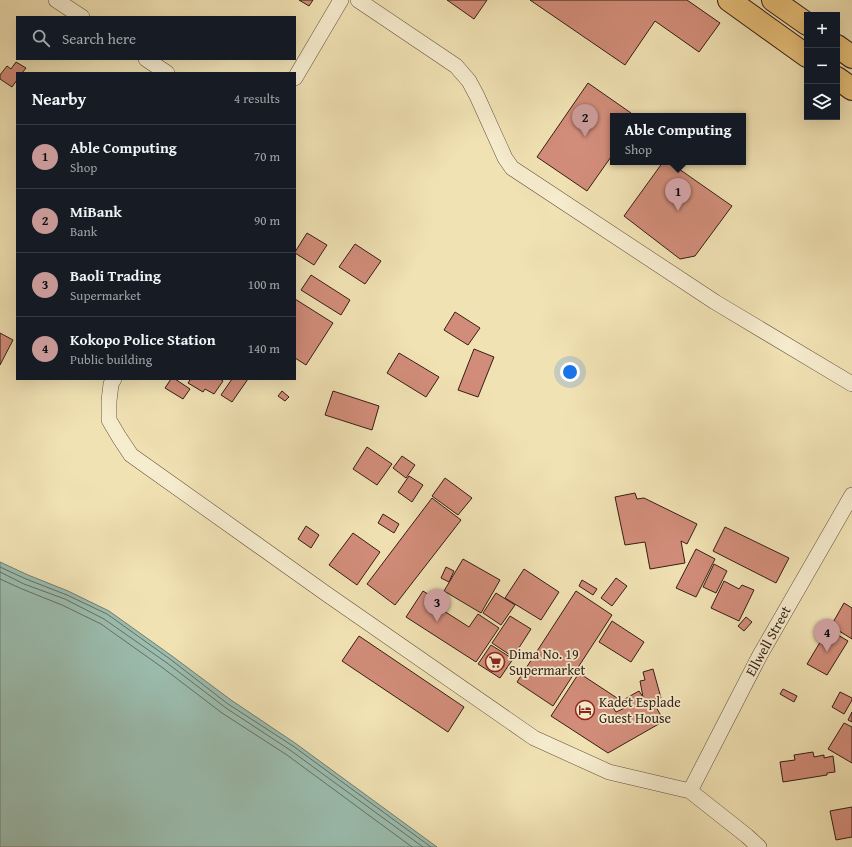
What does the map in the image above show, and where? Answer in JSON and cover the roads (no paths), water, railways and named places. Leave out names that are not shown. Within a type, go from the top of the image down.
[{"type":"main road","points":[[729,0],[804,54]]},
{"type":"main road","points":[[773,0],[804,22]]},
{"type":"main road","points":[[840,48],[852,57]]},
{"type":"main road","points":[[840,80],[852,89]]},
{"type":"street","points":[[56,0],[80,16]]},
{"type":"street","points":[[296,76],[341,0]]},
{"type":"street","points":[[358,0],[456,66],[469,81],[505,158],[512,168],[715,302],[852,384]]},
{"type":"street","points":[[148,60],[166,72]]},
{"type":"street","points":[[113,381],[109,401],[109,420],[131,455],[322,591],[534,738],[609,772],[690,791],[759,847]]},
{"type":"street","name":"Ellwell Street","points":[[690,791],[760,655],[852,495]]},
{"type":"water","points":[[0,562],[68,591],[109,611],[231,700],[295,743],[437,847],[0,847]]},
{"type":"place","name":"MiBank","points":[[585,137]]},
{"type":"place","name":"Able Computing","points":[[678,211]]},
{"type":"place","name":"Baoli Trading","points":[[437,622]]},
{"type":"place","name":"Kokopo Police Station","points":[[827,652]]},
{"type":"place","name":"Dima No. 19 Supermarket","points":[[495,662]]},
{"type":"place","name":"Kadet Esplade Guest House","points":[[585,710]]}]
